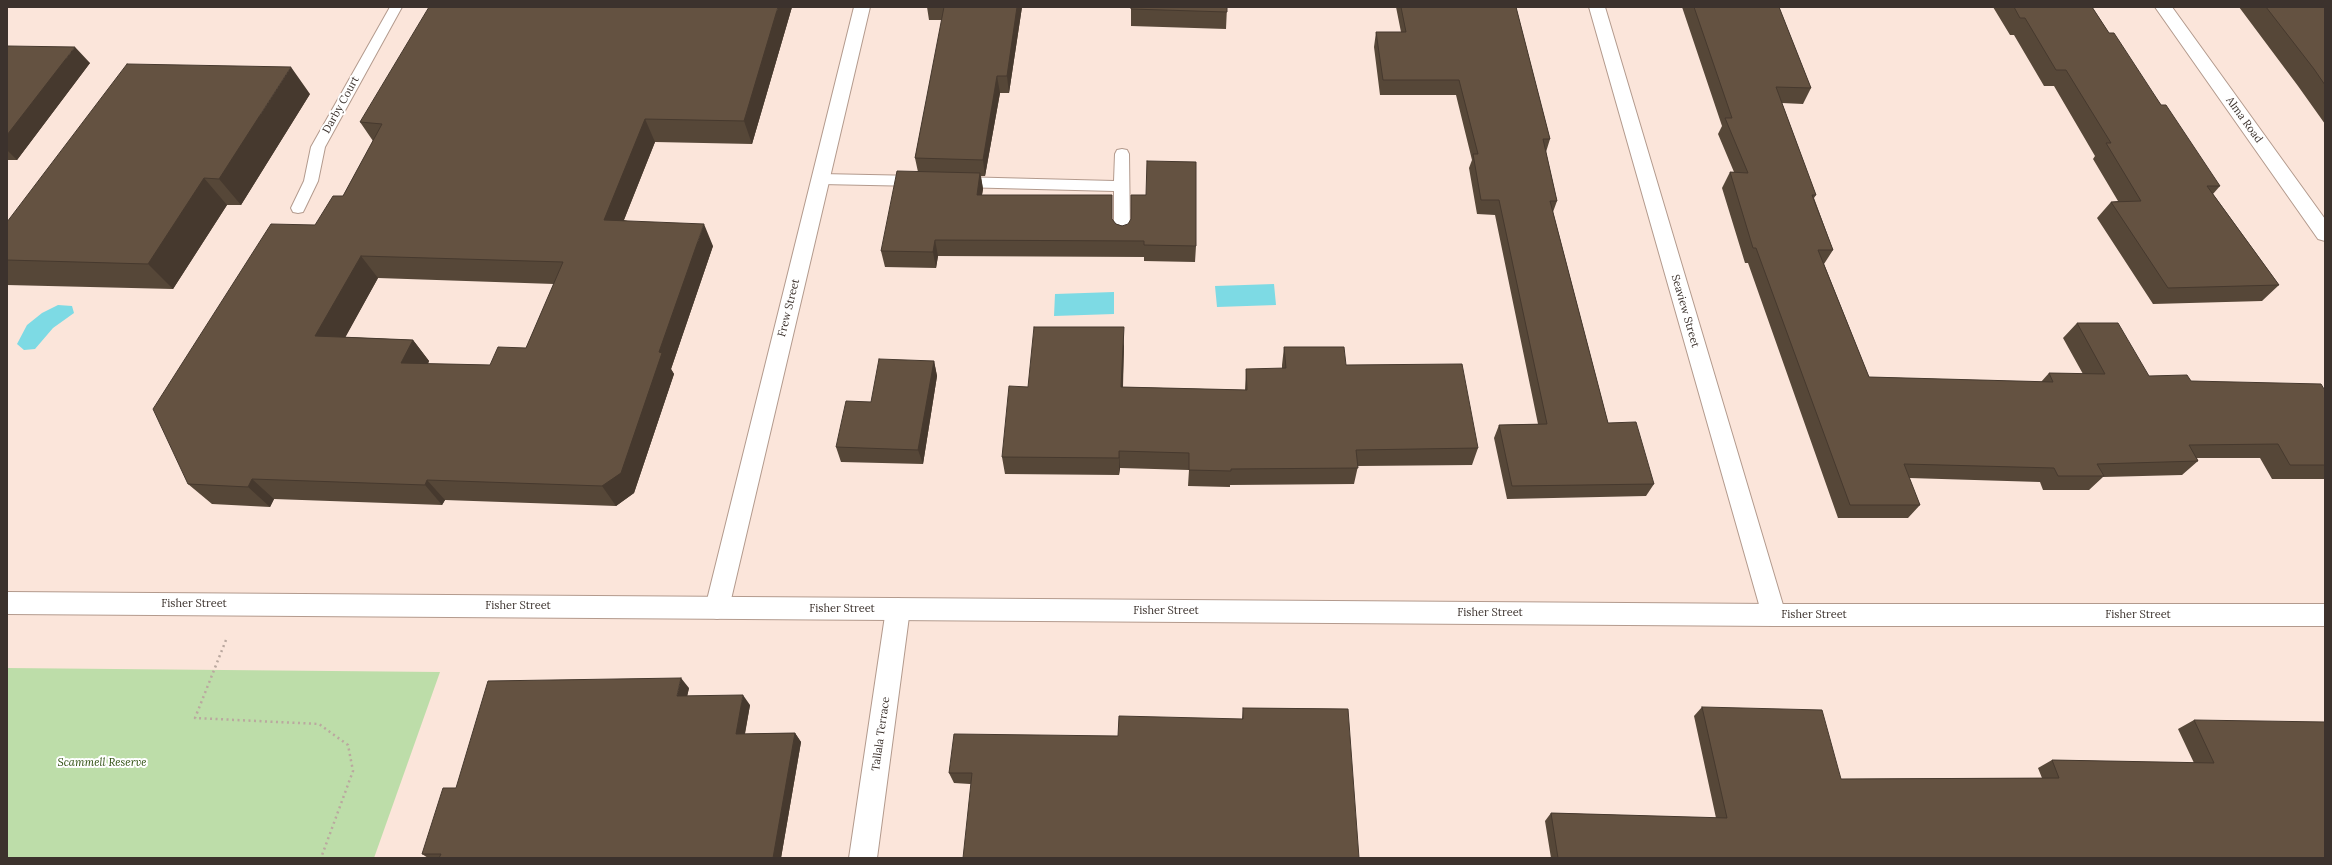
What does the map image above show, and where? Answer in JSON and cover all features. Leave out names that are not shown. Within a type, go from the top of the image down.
[{"type":"street","name":"Frew Street","points":[[716,608],[862,7]]},
{"type":"street","name":"Seaview Street","points":[[1597,7],[1774,615]]},
{"type":"street","name":"Alma Road","points":[[2163,7],[2325,234]]},
{"type":"street","name":"Fisher Street","points":[[7,603],[1774,615],[2325,615]]},
{"type":"street","name":"Tallala Terrace","points":[[863,858],[898,609]]},
{"type":"lane","name":"Darby Court","points":[[298,208],[311,182],[318,147],[396,7]]},
{"type":"lane","points":[[1122,154],[1122,236]]},
{"type":"lane","points":[[821,179],[931,182]]},
{"type":"lane","points":[[947,182],[1122,186]]},
{"type":"path","points":[[229,632],[195,718],[319,724],[348,745],[353,771],[322,858]]},
{"type":"green space","name":"Scammell Reserve","points":[[7,668],[440,672],[374,858],[7,858]]},
{"type":"water","points":[[1274,284],[1276,305],[1217,307],[1215,286]]},
{"type":"water","points":[[1114,292],[1114,314],[1054,316],[1055,294]]},
{"type":"water","points":[[58,305],[72,306],[74,313],[53,328],[35,349],[24,350],[17,344],[27,325],[42,313]]},
{"type":"building","points":[[429,7],[778,7],[744,121],[645,119],[604,220],[704,224],[659,352],[662,353],[621,473],[602,486],[427,480],[425,485],[252,479],[248,487],[188,484],[153,409],[271,224],[315,225],[333,196],[343,196],[382,124],[360,122]],"holes":[[[361,256],[563,262],[526,348],[498,347],[490,365],[401,363],[413,340],[315,336]]]},
{"type":"building","points":[[944,7],[1017,7],[1007,76],[997,76],[983,160],[915,158]]},
{"type":"building","points":[[1131,7],[1227,7],[1227,12],[1131,9]]},
{"type":"building","points":[[1401,7],[1516,7],[1550,139],[1543,139],[1557,201],[1550,201],[1608,423],[1636,422],[1654,484],[1512,486],[1499,425],[1547,424],[1499,200],[1481,200],[1473,154],[1478,154],[1459,80],[1383,80],[1376,32],[1406,32]]},
{"type":"building","points":[[1694,7],[1779,7],[1811,88],[1776,87],[1816,195],[1812,195],[1833,250],[1818,250],[1869,377],[2053,382],[2049,373],[2105,374],[2077,323],[2118,323],[2149,376],[2187,375],[2191,381],[2321,384],[2325,389],[2325,465],[2290,465],[2278,444],[2189,445],[2198,461],[2097,464],[2104,476],[2058,476],[2054,468],[1904,464],[1920,505],[1850,505],[1756,248],[1753,248],[1730,172],[1748,173],[1725,118],[1732,118]]},
{"type":"building","points":[[2014,7],[2092,7],[2109,33],[2114,33],[2161,105],[2166,105],[2220,186],[2207,186],[2279,285],[2168,288],[2111,202],[2141,201],[2106,143],[2111,143],[2066,70],[2056,70],[2025,18],[2020,18]]},
{"type":"building","points":[[2266,7],[2325,7],[2325,85],[2314,69]]},
{"type":"building","points":[[7,46],[75,47],[7,135]]},
{"type":"building","points":[[127,64],[291,67],[219,179],[204,178],[148,264],[7,260],[7,222]]},
{"type":"building","points":[[1147,161],[1196,162],[1196,246],[1144,245],[1144,241],[935,240],[933,252],[881,251],[897,171],[980,173],[977,195],[1112,195],[1112,219],[1116,224],[1122,226],[1128,224],[1131,219],[1131,195],[1146,195]]},
{"type":"building","points":[[1034,327],[1124,327],[1121,387],[1247,390],[1246,369],[1286,368],[1284,347],[1344,347],[1346,365],[1462,364],[1478,448],[1356,450],[1358,468],[1231,469],[1231,471],[1189,470],[1189,453],[1119,451],[1119,458],[1002,457],[1009,386],[1028,387]]},
{"type":"building","points":[[879,359],[934,361],[918,450],[836,447],[846,401],[871,402]]},
{"type":"building","points":[[681,678],[677,696],[743,695],[736,734],[795,733],[773,858],[439,858],[441,854],[422,854],[443,788],[456,788],[488,681]]},
{"type":"building","points":[[1702,707],[1822,710],[1841,779],[2059,778],[2052,760],[2214,763],[2194,720],[2325,722],[2325,858],[1558,858],[1551,813],[1727,818]]},
{"type":"building","points":[[1243,708],[1348,709],[1359,858],[963,858],[972,773],[949,773],[954,734],[1118,736],[1119,716],[1243,719]]}]
